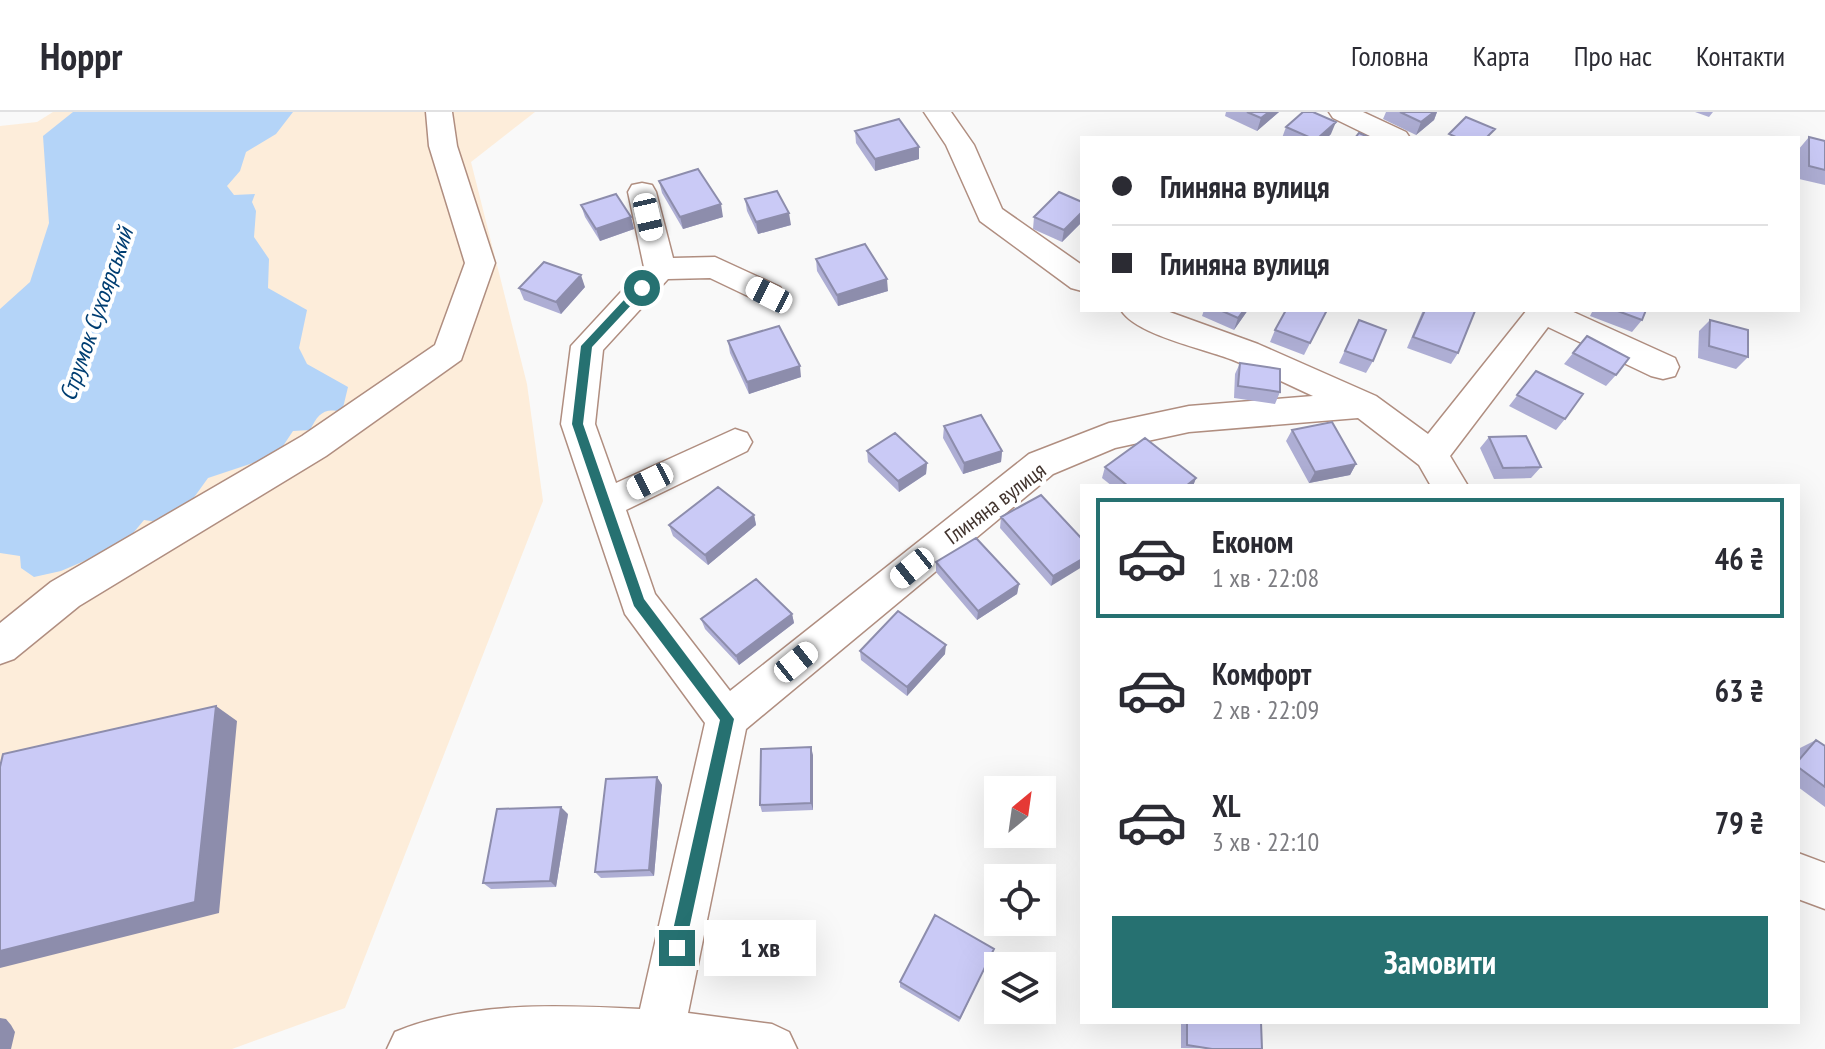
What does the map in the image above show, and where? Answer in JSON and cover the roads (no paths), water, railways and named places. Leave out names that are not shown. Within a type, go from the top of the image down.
[{"type":"street","points":[[0,647],[65,594],[314,446],[449,352],[480,263],[443,146],[439,112]]},
{"type":"street","points":[[937,112],[960,145],[990,214],[1080,279]]},
{"type":"street","points":[[1342,112],[1392,136]]},
{"type":"street","points":[[642,192],[660,269]]},
{"type":"street","points":[[659,1033],[727,719],[639,602],[578,424],[587,346],[660,269],[715,267],[769,295]]},
{"type":"street","points":[[1141,312],[1162,323],[1246,352],[1364,405],[1431,455],[1449,484]]},
{"type":"street","points":[[1431,455],[1541,312]]},
{"type":"street","points":[[1547,312],[1663,367]]},
{"type":"street","name":"Глиняна вулиця","points":[[727,719],[1041,464],[1109,436],[1189,419],[1364,405]]},
{"type":"street","points":[[607,503],[735,442]]},
{"type":"street","points":[[1800,877],[1825,886]]},
{"type":"street","points":[[412,1049],[454,1039],[659,1033],[772,1049]]},
{"type":"water","name":"Струмок Сухоярський","points":[[73,112],[293,112],[276,134],[246,152],[240,171],[227,186],[234,195],[255,194],[252,202],[256,211],[254,237],[269,259],[268,288],[307,310],[299,348],[307,364],[348,387],[342,412],[326,411],[310,430],[293,431],[277,455],[208,478],[190,503],[157,522],[144,520],[124,544],[61,571],[34,577],[21,568],[20,556],[0,553],[0,309],[30,282],[49,223],[43,136]]}]
